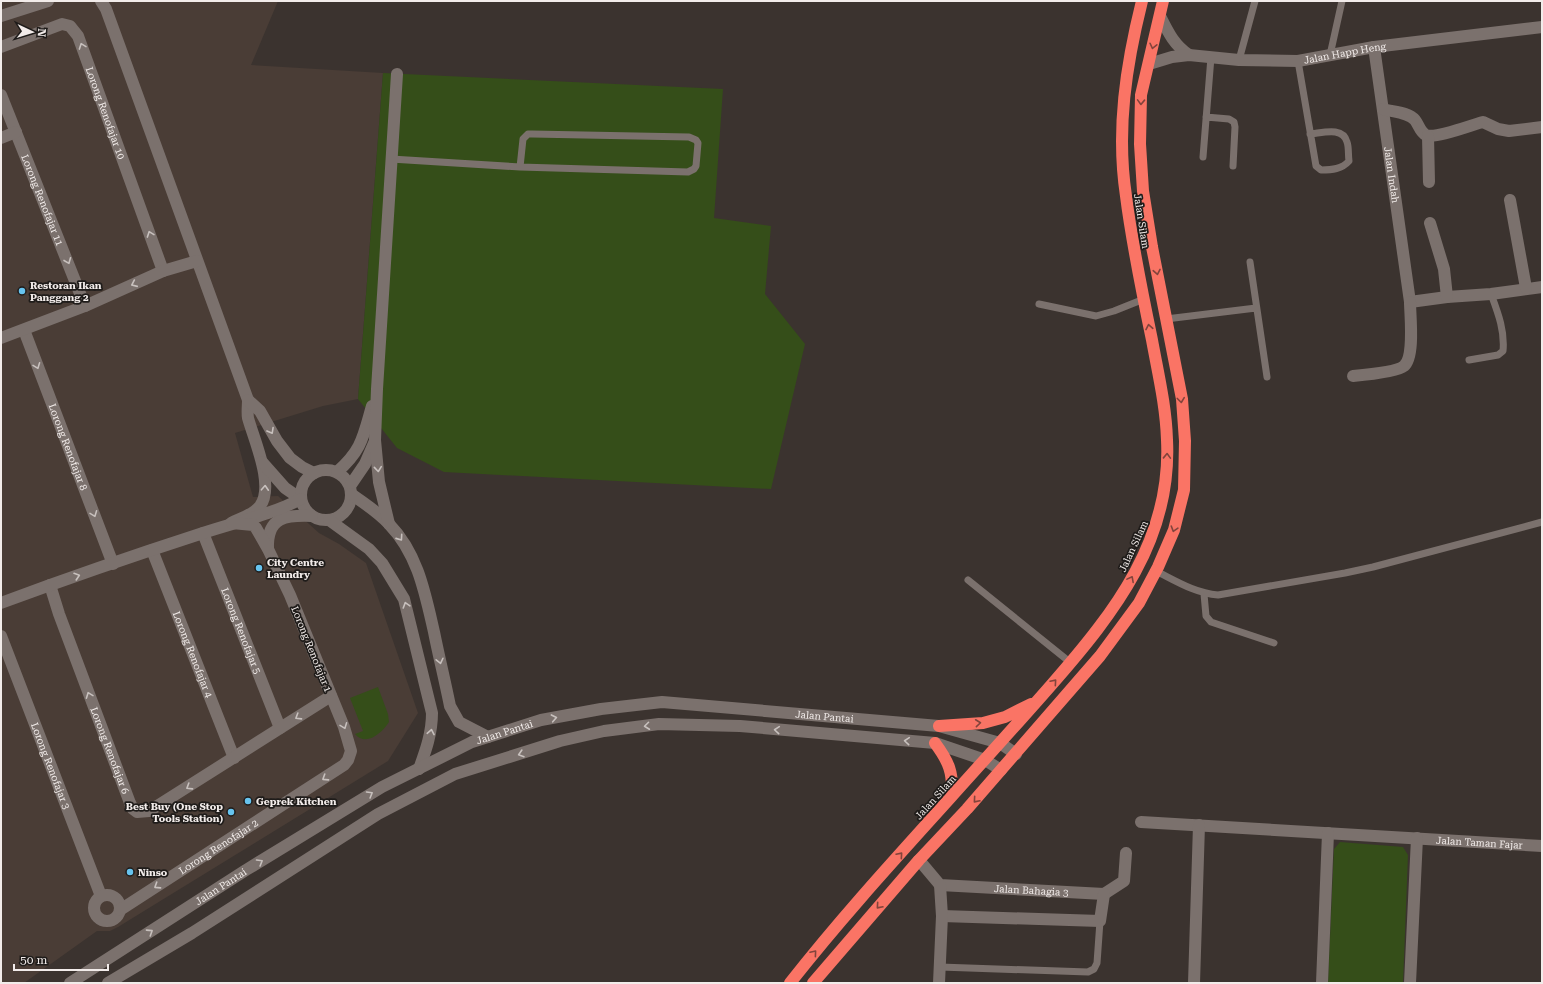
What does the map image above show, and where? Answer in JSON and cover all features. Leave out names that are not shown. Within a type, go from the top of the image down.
[{"type":"highway","name":"Jalan Silam","points":[[790,983],[814,953],[952,795],[1039,700],[1086,645],[1127,586],[1142,559],[1157,524],[1166,487],[1167,442],[1164,401],[1134,250],[1125,193],[1122,144],[1124,94],[1132,42],[1142,1]]},
{"type":"highway","name":"Jalan Silam","points":[[813,983],[919,860],[1016,754],[1100,656],[1139,603],[1156,571],[1174,530],[1184,490],[1185,442],[1182,399],[1152,247],[1142,183],[1140,144],[1141,95],[1163,1]]},
{"type":"highway","points":[[939,726],[983,722],[1005,717],[1039,700]]},
{"type":"highway","points":[[935,744],[949,764],[953,779],[952,795]]},
{"type":"street","points":[[1,16],[48,1]]},
{"type":"street","points":[[106,4],[196,261],[248,400],[248,416],[260,459],[265,482],[265,494],[261,505],[254,512],[231,523]]},
{"type":"street","points":[[1160,16],[1179,49],[1189,55]]},
{"type":"street","name":"Lorong Renofajar 10","points":[[1,47],[62,24],[70,26],[78,36],[163,271]]},
{"type":"street","name":"Jalan Happ Heng","points":[[1148,64],[1172,57],[1189,55],[1238,60],[1298,61],[1374,47],[1542,27]]},
{"type":"street","name":"Jalan Indah","points":[[1353,376],[1404,367],[1407,363],[1410,346],[1410,302],[1374,47]]},
{"type":"street","points":[[389,524],[379,482],[375,440],[397,74]]},
{"type":"street","name":"Lorong Renofajar 11","points":[[1,95],[85,306]]},
{"type":"street","points":[[1383,109],[1404,114],[1414,120],[1422,133],[1428,136],[1456,131],[1483,122],[1498,129],[1509,131],[1542,127]]},
{"type":"street","points":[[1,138],[16,132]]},
{"type":"street","points":[[1428,136],[1429,182]]},
{"type":"street","points":[[1510,200],[1526,288]]},
{"type":"street","points":[[1430,223],[1440,250],[1447,297]]},
{"type":"street","points":[[1,338],[85,306],[163,271],[196,261]]},
{"type":"street","points":[[1410,302],[1542,287]]},
{"type":"street","name":"Lorong Renofajar 8","points":[[24,330],[113,564]]},
{"type":"street","points":[[337,472],[355,454],[361,443],[377,388]]},
{"type":"street","points":[[248,400],[260,411],[277,441],[290,458],[302,467],[314,473]]},
{"type":"street","points":[[268,549],[268,533],[277,522],[289,516],[312,516],[322,520],[330,520],[337,518],[345,511],[350,502],[350,490],[365,464],[375,440]]},
{"type":"street","points":[[260,459],[285,488],[301,500]]},
{"type":"street","points":[[312,516],[305,509],[301,500],[303,484],[314,473],[326,470],[337,472],[344,478],[350,490],[389,524],[409,552],[423,584],[450,706],[459,722],[488,737]]},
{"type":"street","points":[[1,603],[231,523],[282,509],[301,500]]},
{"type":"street","points":[[330,520],[369,549],[382,563],[404,599],[432,713],[432,726],[429,742],[419,769]]},
{"type":"street","name":"Lorong Renofajar 1","points":[[231,523],[253,525],[268,549],[290,595],[349,740],[351,751]]},
{"type":"street","name":"Lorong Renofajar 5","points":[[203,533],[280,728]]},
{"type":"street","name":"Lorong Renofajar 4","points":[[152,550],[234,758]]},
{"type":"street","name":"Lorong Renofajar 6","points":[[50,585],[64,629],[133,810],[137,812],[143,812],[154,808],[331,696]]},
{"type":"street","name":"Lorong Renofajar 3","points":[[1,636],[101,896]]},
{"type":"street","name":"Jalan Pantai","points":[[70,983],[382,787],[472,742],[541,720],[601,709],[662,702],[939,726],[1000,743],[1016,754]]},
{"type":"street","name":"Jalan Pantai","points":[[108,983],[192,933],[378,814],[455,774],[560,741],[604,731],[659,724],[740,726],[935,744],[985,760],[1001,770]]},
{"type":"street","name":"Lorong Renofajar 2","points":[[120,910],[344,765],[348,760],[351,751]]},
{"type":"street","points":[[1141,822],[1199,825],[1194,983]]},
{"type":"street","name":"Jalan Taman Fajar","points":[[1199,825],[1542,846]]},
{"type":"street","points":[[1322,983],[1328,834]]},
{"type":"street","points":[[1410,983],[1417,838]]},
{"type":"street","points":[[942,916],[1100,920],[1104,894],[1124,881],[1126,853]]},
{"type":"street","points":[[919,860],[940,886],[942,916],[939,983]]},
{"type":"street","name":"Jalan Bahagia 3","points":[[940,886],[1104,894]]},
{"type":"street","points":[[109,895],[119,902],[120,910],[117,917],[111,921],[104,921],[98,918],[94,908],[96,901],[101,896],[109,895]]},
{"type":"lane","points":[[1238,60],[1255,1]]},
{"type":"lane","points":[[1330,55],[1342,1]]},
{"type":"lane","points":[[1203,157],[1211,57]]},
{"type":"lane","points":[[1298,61],[1310,134],[1316,166],[1321,170],[1344,167],[1349,161],[1347,141],[1344,135],[1338,132],[1310,134]]},
{"type":"lane","points":[[1206,117],[1229,119],[1234,122],[1233,166]]},
{"type":"lane","points":[[391,159],[520,167],[688,172],[696,166],[698,143],[696,140],[689,137],[528,134],[523,139],[520,167]]},
{"type":"lane","points":[[1250,262],[1266,377]]},
{"type":"lane","points":[[1469,360],[1498,355],[1503,351],[1504,340],[1499,315],[1491,294]]},
{"type":"lane","points":[[1039,304],[1096,316],[1114,312],[1144,299]]},
{"type":"lane","points":[[1166,319],[1256,308]]},
{"type":"lane","points":[[1156,571],[1190,589],[1204,594],[1218,595],[1345,574],[1542,522]]},
{"type":"lane","points":[[968,580],[1071,663]]},
{"type":"lane","points":[[1204,594],[1206,616],[1211,622],[1274,643]]},
{"type":"lane","points":[[940,967],[1088,972],[1094,969],[1097,963],[1100,920]]},
{"type":"shaded area","points":[[1,1],[278,1],[251,65],[383,73],[358,399],[323,406],[235,433],[253,497],[278,496],[319,533],[339,544],[366,563],[418,713],[388,761],[118,927],[110,931],[97,931],[24,983],[1,983]]},
{"type":"green space","points":[[383,73],[723,89],[714,218],[771,226],[765,294],[805,344],[771,489],[444,472],[397,448],[358,399]]},
{"type":"green space","points":[[378,687],[388,714],[389,722],[374,737],[369,739],[359,738],[355,734],[363,731],[350,698]]},
{"type":"green space","points":[[1340,842],[1403,847],[1408,855],[1403,983],[1328,983],[1334,849]]},
{"type":"place","name":"Restoran Ikan Panggang 2","points":[[22,291]]},
{"type":"place","name":"City Centre Laundry","points":[[259,568]]},
{"type":"place","name":"Geprek Kitchen","points":[[248,801]]},
{"type":"place","name":"Best Buy (One Stop Tools Station)","points":[[231,812]]},
{"type":"place","name":"Ninso","points":[[130,872]]}]
